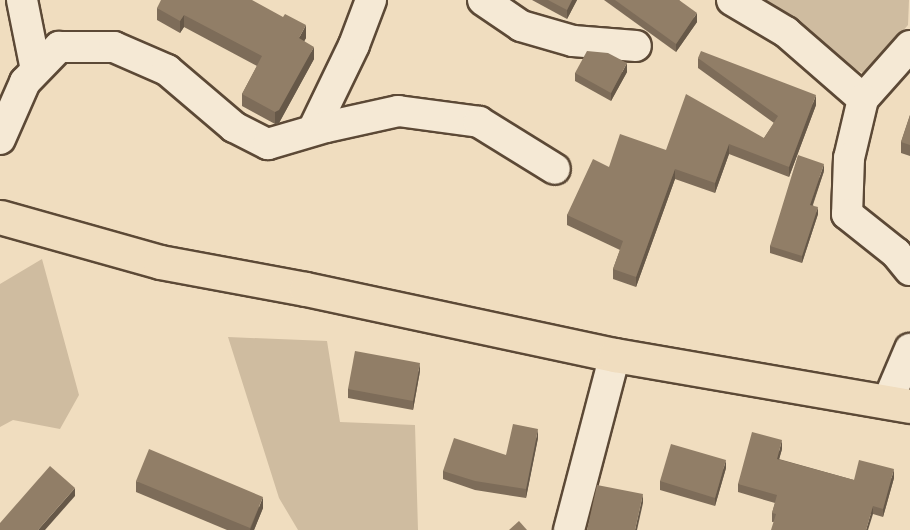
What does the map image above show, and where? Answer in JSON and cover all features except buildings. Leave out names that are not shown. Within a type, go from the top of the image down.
[{"type":"main road","points":[[0,217],[160,262],[306,289],[615,355],[899,404]]},
{"type":"street","points":[[22,0],[36,70]]},
{"type":"street","points":[[313,130],[354,45],[371,0]]},
{"type":"street","points":[[483,0],[521,26],[573,42],[636,46]]},
{"type":"street","points":[[732,0],[786,32],[863,99]]},
{"type":"street","points":[[910,46],[863,99],[849,158],[847,214],[896,253],[910,270]]},
{"type":"street","points":[[0,139],[25,82],[59,47],[114,47],[167,70],[234,127],[268,144],[313,130],[398,111],[479,122],[555,169]]},
{"type":"street","points":[[899,404],[910,349]]},
{"type":"street","points":[[568,530],[615,355]]},
{"type":"shaded area","points":[[759,0],[909,0],[908,25],[865,74],[822,52]]},
{"type":"shaded area","points":[[42,259],[79,395],[60,429],[13,420],[0,427],[0,284]]},
{"type":"shaded area","points":[[228,337],[327,341],[340,422],[415,425],[418,530],[298,530],[279,498]]}]
